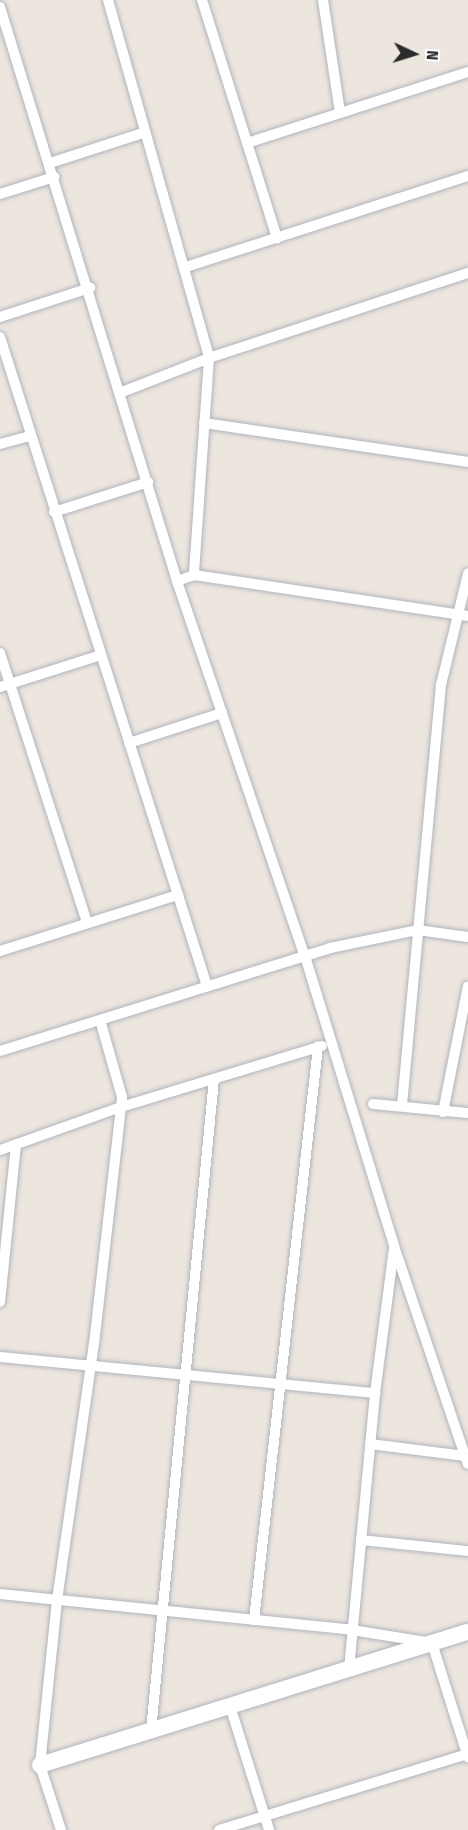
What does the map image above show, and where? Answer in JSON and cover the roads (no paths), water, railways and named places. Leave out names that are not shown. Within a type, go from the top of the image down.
[{"type":"street","points":[[108,0],[143,133],[186,267],[209,358],[194,575]]},
{"type":"street","points":[[202,0],[277,238]]},
{"type":"street","points":[[323,0],[340,113]]},
{"type":"street","points":[[0,6],[90,288],[177,581],[305,956],[394,1246],[467,1460],[370,1444]]},
{"type":"street","points":[[247,143],[468,72]]},
{"type":"street","points":[[50,163],[143,133]]},
{"type":"street","points":[[186,267],[468,176]]},
{"type":"street","points":[[0,194],[54,177]]},
{"type":"street","points":[[122,392],[209,358],[468,273]]},
{"type":"street","points":[[0,317],[90,288]]},
{"type":"street","points":[[0,337],[207,986]]},
{"type":"street","points":[[204,423],[468,462]]},
{"type":"street","points":[[0,444],[30,436]]},
{"type":"street","points":[[54,512],[148,482]]},
{"type":"street","points":[[402,1105],[441,685],[463,616],[468,573]]},
{"type":"street","points":[[177,581],[194,575],[463,616]]},
{"type":"street","points":[[0,653],[5,686],[87,923]]},
{"type":"street","points":[[5,686],[101,655]]},
{"type":"street","points":[[129,743],[222,713]]},
{"type":"street","points":[[0,951],[178,895]]},
{"type":"street","points":[[0,1051],[305,956],[418,930],[468,937]]},
{"type":"street","points":[[443,1112],[468,986]]},
{"type":"street","points":[[61,1830],[40,1765],[57,1600],[91,1365],[122,1097],[100,1020]]},
{"type":"street","points":[[0,1150],[121,1107],[330,1043]]},
{"type":"street","points":[[254,1620],[318,1047]]},
{"type":"street","points":[[151,1731],[160,1611],[186,1375],[214,1080]]},
{"type":"street","points":[[373,1104],[468,1113]]},
{"type":"street","points":[[0,1302],[3,1243],[16,1145]]},
{"type":"street","points":[[349,1669],[375,1393],[394,1246]]},
{"type":"street","points":[[0,1357],[375,1393]]},
{"type":"street","points":[[361,1540],[468,1551]]},
{"type":"street","points":[[0,1594],[352,1630],[432,1643]]},
{"type":"street","points":[[40,1765],[468,1632]]},
{"type":"street","points":[[219,1830],[468,1755],[432,1643]]},
{"type":"street","points":[[230,1706],[269,1830]]}]
